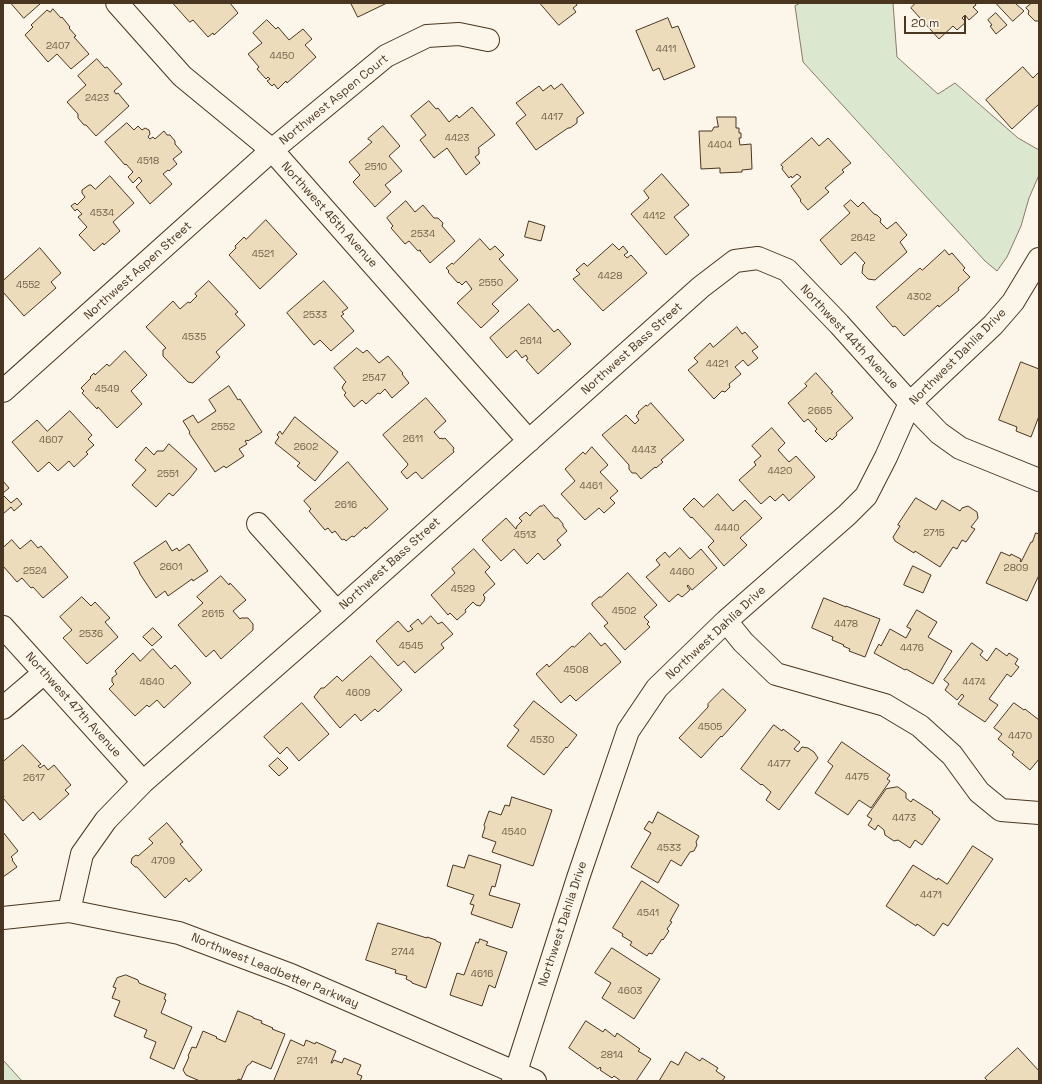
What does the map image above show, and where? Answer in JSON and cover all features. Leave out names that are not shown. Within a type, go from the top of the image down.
[{"type":"street","name":"Northwest 45th Avenue","points":[[117,3],[182,76],[272,150],[529,440]]},
{"type":"street","name":"Northwest Aspen Court","points":[[272,150],[386,56],[428,36],[459,34],[488,40]]},
{"type":"street","name":"Northwest Aspen Street","points":[[3,391],[272,150]]},
{"type":"street","name":"Northwest Bass Street","points":[[70,911],[82,854],[106,820],[143,782],[337,612],[701,287],[735,261],[758,258]]},
{"type":"street","name":"Northwest 44th Avenue","points":[[758,258],[787,270],[839,324],[939,433],[960,448],[1039,480]]},
{"type":"street","name":"Northwest Dahlia Drive","points":[[514,1077],[578,878],[628,731],[657,688],[726,621],[848,515],[866,496],[886,457],[910,403],[993,325],[1013,302],[1039,259]]},
{"type":"street","points":[[258,524],[337,612]]},
{"type":"street","points":[[726,621],[743,642],[776,674],[885,705],[920,726],[952,755],[979,792],[1001,810],[1039,813]]},
{"type":"street","name":"Northwest 47th Avenue","points":[[3,627],[143,782]]},
{"type":"street","points":[[3,708],[44,673]]},
{"type":"street","name":"Northwest Leadbetter Parkway","points":[[3,918],[70,911],[179,933],[291,975],[514,1077],[535,1081]]},
{"type":"green space","points":[[801,3],[893,3],[897,57],[938,94],[955,83],[1018,138],[1039,150],[1039,175],[1029,198],[1021,226],[1007,257],[997,271],[985,261],[803,62],[795,6]]},
{"type":"green space","points":[[3,1060],[22,1081],[3,1081]]},
{"type":"building","points":[[11,3],[41,3],[24,18]]},
{"type":"building","points":[[173,3],[230,3],[238,13],[214,35],[213,33],[208,37],[193,20],[190,22]]},
{"type":"building","points":[[351,3],[387,3],[358,17]]},
{"type":"building","points":[[540,3],[576,3],[577,5],[573,8],[576,12],[559,25]]},
{"type":"building","points":[[916,3],[975,3],[976,5],[973,7],[978,12],[969,20],[965,15],[962,18],[966,22],[957,30],[953,26],[939,39],[911,8]]},
{"type":"building","points":[[996,3],[1015,3],[1024,11],[1013,21]]},
{"type":"building","points":[[1032,3],[1039,3],[1039,21],[1035,21],[1028,14],[1029,11],[1026,8]]},
{"type":"building","points":[[53,9],[70,27],[69,28],[76,36],[74,37],[89,54],[71,69],[57,54],[48,62],[25,35],[33,27],[31,25],[47,10],[50,12]]},
{"type":"building","points":[[996,13],[1007,25],[996,34],[990,26],[992,25],[988,20]]},
{"type":"building","points":[[668,18],[672,28],[678,26],[695,67],[664,80],[659,68],[653,71],[636,31]]},
{"type":"building","points":[[267,20],[276,29],[278,27],[289,40],[303,29],[312,39],[305,45],[316,57],[287,83],[286,81],[278,89],[274,84],[272,86],[267,81],[270,79],[268,77],[266,79],[257,69],[259,67],[248,54],[262,43],[253,33]]},
{"type":"building","points":[[97,59],[105,68],[107,67],[122,84],[114,91],[116,94],[118,93],[129,106],[96,136],[78,118],[78,114],[67,102],[86,85],[78,76]]},
{"type":"building","points":[[1023,67],[1033,78],[1039,72],[1039,104],[1012,129],[986,100]]},
{"type":"building","points":[[562,84],[584,113],[577,118],[577,123],[536,150],[516,123],[526,115],[516,103],[539,86],[543,91],[551,85],[554,89]]},
{"type":"building","points":[[429,101],[436,109],[438,108],[449,122],[457,115],[459,118],[472,107],[495,135],[478,148],[479,154],[475,157],[480,163],[466,175],[447,148],[434,158],[420,140],[426,135],[411,116]]},
{"type":"building","points":[[717,117],[736,117],[736,128],[739,128],[739,133],[741,133],[741,138],[739,138],[740,145],[751,144],[752,169],[742,170],[742,172],[720,173],[720,168],[701,169],[699,131],[712,131],[714,127],[718,127]]},
{"type":"building","points":[[127,123],[134,130],[138,126],[142,130],[145,128],[149,130],[150,134],[148,137],[150,139],[153,137],[155,139],[164,131],[167,135],[170,135],[182,152],[173,159],[177,164],[163,174],[172,184],[150,204],[136,187],[142,181],[139,177],[133,183],[128,177],[133,172],[105,142]]},
{"type":"building","points":[[383,126],[400,146],[389,156],[402,171],[385,185],[391,192],[375,207],[353,182],[360,175],[349,162],[372,142],[368,139]]},
{"type":"building","points":[[812,138],[819,146],[828,138],[851,163],[842,170],[844,172],[825,188],[829,192],[808,210],[800,201],[801,200],[791,186],[801,177],[797,174],[792,178],[791,176],[789,178],[782,169],[783,167],[781,165]]},
{"type":"building","points":[[662,174],[689,205],[674,217],[689,235],[666,255],[631,214],[649,198],[644,191]]},
{"type":"building","points":[[110,176],[134,203],[113,222],[120,231],[104,245],[103,243],[94,251],[79,235],[87,227],[78,217],[82,214],[77,209],[75,211],[71,206],[75,203],[77,205],[85,197],[82,190],[89,185],[95,189]]},
{"type":"building","points":[[851,200],[858,207],[863,202],[881,219],[880,222],[887,229],[896,222],[907,235],[900,242],[907,252],[875,280],[868,279],[862,273],[863,265],[865,263],[855,252],[841,265],[820,240],[850,213],[844,206]]},
{"type":"building","points":[[406,201],[415,212],[423,205],[434,218],[438,218],[443,223],[442,226],[455,241],[430,263],[421,251],[420,250],[418,251],[409,241],[405,244],[391,228],[393,226],[387,218]]},
{"type":"building","points":[[266,220],[297,254],[260,289],[229,255],[244,237],[246,239]]},
{"type":"building","points":[[529,221],[545,226],[541,241],[525,237]]},
{"type":"building","points":[[480,239],[490,250],[495,246],[504,255],[499,259],[518,280],[492,304],[499,311],[481,328],[457,303],[472,289],[466,281],[462,285],[459,282],[458,283],[446,268],[452,263],[453,264]]},
{"type":"building","points":[[613,244],[619,250],[623,246],[628,252],[624,255],[627,258],[631,255],[647,273],[603,311],[573,279],[580,274],[576,270],[584,263],[587,266]]},
{"type":"building","points":[[40,248],[61,273],[51,282],[56,288],[24,316],[3,292],[3,281]]},
{"type":"building","points":[[945,250],[949,255],[952,253],[965,268],[963,270],[970,277],[958,288],[959,290],[939,307],[938,305],[904,336],[895,326],[893,327],[876,307],[920,268],[922,270]]},
{"type":"building","points":[[209,281],[238,312],[235,314],[245,325],[216,352],[220,357],[193,383],[188,382],[163,356],[163,350],[166,348],[146,327],[173,301],[180,309],[188,302],[190,303],[197,296],[195,294]]},
{"type":"building","points":[[324,281],[348,308],[342,312],[344,314],[341,316],[354,331],[331,351],[320,340],[314,345],[287,313]]},
{"type":"building","points":[[529,304],[554,332],[558,329],[571,344],[538,374],[526,360],[528,359],[526,355],[522,358],[516,350],[507,358],[490,338]]},
{"type":"building","points":[[737,327],[742,334],[745,332],[758,347],[752,351],[758,358],[748,366],[743,360],[735,367],[741,374],[729,384],[730,387],[725,392],[722,391],[714,399],[688,370],[698,362],[694,358],[710,343],[713,347]]},
{"type":"building","points":[[357,348],[363,353],[367,350],[379,363],[388,356],[403,373],[402,374],[409,383],[392,398],[385,389],[366,404],[362,400],[354,407],[344,395],[346,393],[342,388],[346,382],[334,368]]},
{"type":"building","points":[[125,351],[147,375],[131,391],[142,404],[117,428],[98,407],[97,409],[82,393],[84,391],[81,388],[94,373],[95,375],[107,364],[109,366]]},
{"type":"building","points":[[1021,362],[1039,369],[1039,416],[1031,437],[1016,431],[1017,427],[999,420]]},
{"type":"building","points":[[816,373],[853,418],[836,433],[837,435],[832,440],[830,438],[826,442],[815,431],[817,429],[808,419],[804,422],[788,403],[807,386],[805,384]]},
{"type":"building","points":[[229,386],[238,400],[240,399],[262,432],[248,441],[245,441],[247,444],[239,449],[244,456],[226,468],[224,466],[215,472],[189,433],[190,432],[183,421],[193,415],[198,423],[216,411],[209,400]]},
{"type":"building","points":[[426,398],[446,421],[434,432],[440,439],[445,438],[454,448],[454,452],[422,479],[416,472],[407,479],[401,472],[408,464],[383,435]]},
{"type":"building","points":[[651,403],[684,440],[661,460],[663,462],[641,479],[636,473],[632,473],[629,469],[629,465],[602,435],[626,415],[635,424],[639,420],[636,416],[639,413],[638,412],[646,405],[647,406]]},
{"type":"building","points":[[70,411],[92,435],[88,439],[94,445],[86,452],[88,454],[74,467],[69,461],[58,471],[49,462],[38,472],[12,442],[37,420],[47,431]]},
{"type":"building","points":[[295,417],[338,452],[315,481],[297,466],[300,463],[275,443],[279,437],[277,435],[280,431],[282,434]]},
{"type":"building","points":[[772,428],[785,443],[778,450],[789,462],[796,456],[815,477],[789,501],[783,494],[775,501],[770,496],[761,504],[739,480],[756,465],[754,462],[761,456],[752,446]]},
{"type":"building","points":[[169,444],[197,469],[173,496],[169,493],[156,507],[132,485],[146,470],[135,460],[146,447],[154,455],[157,451],[163,451]]},
{"type":"building","points":[[592,447],[608,465],[600,472],[618,491],[610,498],[615,503],[604,513],[599,508],[585,520],[561,494],[575,481],[565,469],[583,452],[585,454]]},
{"type":"building","points":[[348,462],[388,509],[366,529],[365,527],[354,537],[352,536],[346,541],[344,539],[342,540],[335,531],[332,533],[328,528],[325,530],[309,511],[311,509],[304,501]]},
{"type":"building","points":[[3,481],[9,488],[3,493]]},
{"type":"building","points":[[718,494],[733,511],[745,500],[762,518],[740,538],[747,545],[724,566],[708,547],[714,541],[683,509],[694,498],[703,507]]},
{"type":"building","points":[[3,495],[11,503],[17,498],[22,504],[14,511],[11,507],[3,514]]},
{"type":"building","points":[[916,498],[936,510],[942,500],[960,511],[962,508],[968,506],[977,512],[978,518],[971,527],[975,529],[966,542],[962,540],[957,549],[953,547],[940,567],[915,551],[914,553],[895,541],[893,537],[900,526],[898,525]]},
{"type":"building","points":[[544,505],[555,518],[558,518],[567,531],[557,540],[561,545],[544,560],[538,553],[527,564],[514,549],[501,561],[482,540],[506,518],[516,529],[522,521],[519,518],[526,512],[530,516],[540,506]]},
{"type":"building","points":[[1036,533],[1039,534],[1039,575],[1027,601],[986,583],[1001,552],[1010,556],[1011,554],[1021,559],[1021,562]]},
{"type":"building","points":[[12,540],[20,549],[31,540],[38,548],[41,546],[68,577],[43,598],[22,578],[17,582],[3,566],[3,548]]},
{"type":"building","points":[[166,541],[172,551],[177,548],[179,551],[189,544],[208,571],[193,581],[192,579],[168,596],[165,591],[156,598],[134,563]]},
{"type":"building","points":[[680,548],[690,559],[701,549],[717,568],[692,590],[688,585],[687,586],[690,590],[682,597],[678,594],[669,602],[646,577],[660,565],[656,560],[665,552],[669,557]]},
{"type":"building","points":[[474,549],[490,567],[485,572],[495,584],[483,595],[485,597],[484,601],[480,606],[473,602],[465,610],[466,612],[457,620],[450,613],[448,615],[431,595],[455,573],[452,569]]},
{"type":"building","points":[[913,566],[931,575],[923,593],[904,585]]},
{"type":"building","points":[[628,573],[657,605],[644,617],[649,622],[647,624],[650,627],[625,650],[604,626],[608,623],[592,605],[592,603]]},
{"type":"building","points":[[221,576],[246,600],[233,611],[240,619],[248,618],[253,624],[253,630],[221,659],[214,650],[206,657],[178,625],[203,603],[197,597]]},
{"type":"building","points":[[82,597],[91,606],[95,602],[110,618],[105,622],[118,637],[87,664],[63,638],[72,630],[60,617]]},
{"type":"building","points":[[824,598],[880,619],[865,657],[849,651],[850,649],[843,646],[844,645],[832,640],[833,637],[812,628]]},
{"type":"building","points":[[917,610],[937,622],[928,637],[952,651],[933,684],[874,653],[879,644],[881,646],[890,629],[906,638],[911,629],[907,627]]},
{"type":"building","points":[[431,616],[438,624],[442,622],[453,634],[441,644],[444,648],[415,673],[404,661],[398,666],[376,641],[398,621],[408,632],[413,629],[410,626],[418,619],[422,624]]},
{"type":"building","points":[[153,628],[162,637],[152,646],[143,637]]},
{"type":"building","points":[[590,633],[601,646],[605,643],[621,662],[576,701],[570,695],[561,703],[536,674],[547,664],[549,667],[572,646],[574,647]]},
{"type":"building","points":[[972,643],[983,651],[980,655],[987,661],[996,648],[1007,656],[1009,653],[1018,659],[1015,664],[1019,667],[1011,677],[1007,674],[989,699],[998,705],[985,722],[958,704],[964,696],[962,694],[957,700],[945,690],[949,684],[944,680]]},
{"type":"building","points":[[153,649],[171,669],[175,665],[191,683],[164,708],[157,700],[149,707],[147,705],[135,716],[109,689],[114,684],[112,682],[112,678],[117,674],[115,671],[133,653],[140,661]]},
{"type":"building","points":[[371,656],[402,690],[378,712],[375,709],[361,721],[355,714],[340,728],[314,697],[321,688],[324,688],[337,676],[342,681]]},
{"type":"building","points":[[723,689],[746,710],[701,758],[679,738]]},
{"type":"building","points":[[534,701],[577,735],[544,775],[507,746],[519,730],[514,726]]},
{"type":"building","points":[[302,703],[329,734],[299,761],[287,747],[280,754],[264,737]]},
{"type":"building","points":[[1014,703],[1024,710],[1025,709],[1039,720],[1039,759],[1030,770],[1012,755],[1014,752],[998,739],[1002,734],[994,728]]},
{"type":"building","points":[[774,725],[782,731],[783,729],[800,742],[794,749],[798,752],[802,747],[808,748],[814,752],[818,758],[779,810],[766,800],[771,792],[741,769]]},
{"type":"building","points":[[842,742],[890,775],[887,779],[890,781],[871,808],[859,800],[848,815],[815,793],[833,766],[828,762]]},
{"type":"building","points":[[23,745],[41,764],[38,766],[40,768],[44,765],[48,770],[54,765],[71,785],[65,790],[69,794],[40,820],[33,812],[23,821],[3,798],[3,762]]},
{"type":"building","points":[[278,758],[288,768],[279,776],[269,766]]},
{"type":"building","points":[[898,787],[906,793],[906,798],[911,802],[913,799],[933,812],[932,813],[940,819],[922,845],[915,840],[910,848],[898,840],[894,841],[885,835],[884,830],[878,825],[875,830],[868,825],[872,819],[867,816],[886,789]]},
{"type":"building","points":[[512,797],[552,810],[533,866],[492,852],[496,842],[482,837],[489,811],[501,815],[505,805],[509,806]]},
{"type":"building","points":[[658,812],[699,836],[694,851],[690,852],[681,866],[671,860],[658,883],[631,867],[651,833],[644,829],[649,821],[652,823]]},
{"type":"building","points":[[167,823],[183,842],[180,844],[202,870],[189,882],[186,878],[165,898],[137,867],[131,863],[132,858],[136,855],[138,856],[153,843],[149,839]]},
{"type":"building","points":[[3,832],[18,851],[11,857],[17,867],[3,877]]},
{"type":"building","points":[[973,846],[993,859],[948,926],[943,923],[934,936],[886,906],[913,865],[937,880],[938,878],[947,884]]},
{"type":"building","points":[[469,855],[501,865],[495,887],[492,886],[489,895],[520,904],[512,928],[471,914],[474,905],[470,904],[474,895],[447,886],[453,865],[464,868]]},
{"type":"building","points":[[642,881],[679,905],[670,921],[672,922],[667,929],[669,931],[652,954],[649,953],[647,956],[630,945],[632,942],[613,928]]},
{"type":"building","points":[[378,923],[427,937],[441,943],[426,988],[412,983],[406,979],[407,976],[395,973],[396,970],[366,960]]},
{"type":"building","points":[[480,939],[488,942],[486,945],[507,952],[495,988],[489,985],[482,1006],[450,995],[457,973],[464,975],[476,942],[478,943]]},
{"type":"building","points":[[612,948],[660,979],[634,1019],[602,998],[611,983],[595,973]]},
{"type":"building","points":[[126,975],[138,980],[139,983],[166,994],[164,999],[166,1000],[161,1013],[192,1027],[174,1069],[150,1058],[156,1042],[144,1037],[147,1030],[114,1016],[120,1001],[112,998],[116,988],[113,987],[117,978]]},
{"type":"building","points":[[238,1011],[262,1021],[261,1023],[285,1034],[271,1069],[252,1061],[247,1066],[241,1080],[238,1079],[237,1081],[200,1081],[186,1075],[183,1070],[189,1057],[188,1056],[192,1047],[196,1048],[203,1031],[225,1042]]},
{"type":"building","points":[[586,1021],[603,1032],[605,1029],[615,1037],[617,1033],[640,1049],[638,1051],[651,1059],[636,1081],[621,1081],[614,1076],[612,1078],[600,1070],[600,1067],[598,1069],[569,1048]]},
{"type":"building","points":[[291,1040],[304,1046],[306,1040],[315,1044],[316,1042],[336,1051],[331,1063],[334,1060],[342,1063],[344,1058],[361,1065],[357,1074],[362,1076],[360,1081],[274,1081]]},
{"type":"building","points":[[1018,1048],[1039,1071],[1039,1081],[988,1081],[985,1078]]},
{"type":"building","points":[[686,1052],[700,1061],[702,1058],[718,1068],[716,1071],[725,1077],[722,1081],[659,1081],[671,1061],[678,1065]]}]
